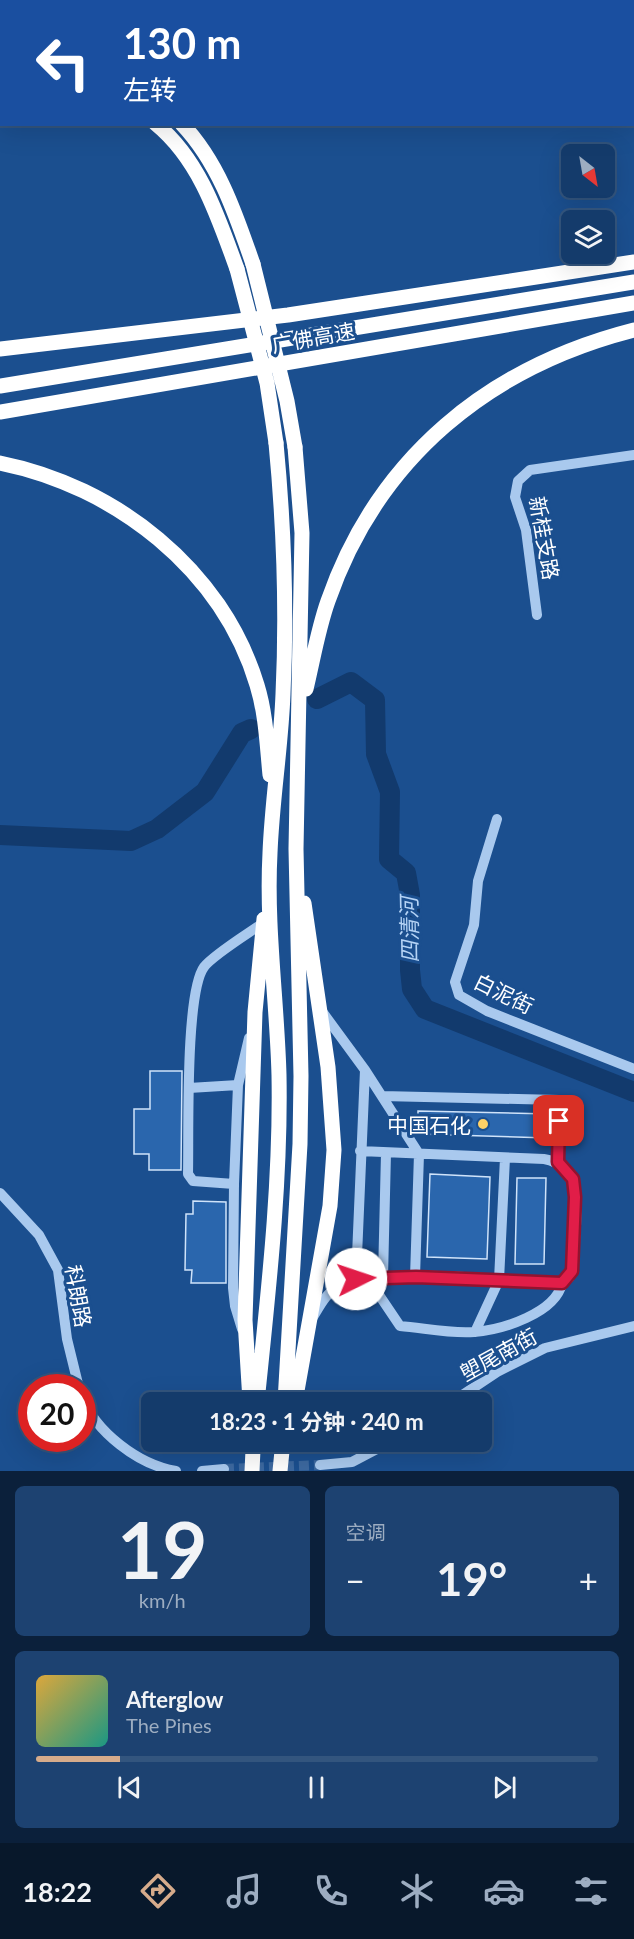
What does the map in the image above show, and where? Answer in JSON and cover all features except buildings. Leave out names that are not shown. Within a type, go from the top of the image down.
[{"type":"highway","points":[[158,126],[182,152],[198,177],[221,223],[237,269],[267,383],[276,443],[283,523],[285,594],[283,694],[274,817],[255,1012],[247,1343],[249,1392]]},
{"type":"highway","points":[[183,126],[219,178],[233,206],[253,264],[285,390],[294,447],[302,544],[296,849],[301,1076],[300,1144],[286,1392]]},
{"type":"highway","points":[[0,349],[299,313],[634,262]]},
{"type":"highway","name":"广佛高速","points":[[0,386],[634,282]]},
{"type":"highway","name":"广佛高速","points":[[0,412],[634,303]]},
{"type":"highway","points":[[297,730],[327,602],[365,518],[388,485],[444,425],[476,399],[515,375],[562,352],[634,330]]},
{"type":"highway","points":[[0,463],[57,478],[123,511],[171,549],[215,602],[245,654],[257,683],[264,715],[274,817]]},
{"type":"highway","points":[[296,849],[328,1067],[334,1150],[330,1206],[297,1392]]},
{"type":"highway","points":[[258,1392],[278,1142],[279,1075],[270,853]]},
{"type":"highway","points":[[252,1471],[253,1452]]},
{"type":"highway","points":[[280,1471],[282,1452]]},
{"type":"street","name":"新桂支路","points":[[537,615],[526,530],[515,497],[518,481],[530,470],[634,455]]},
{"type":"street","name":"白泥街","points":[[497,819],[477,881],[474,925],[455,982],[459,995],[487,1011],[634,1069]]},
{"type":"street","points":[[234,1184],[201,1184],[191,1179],[189,1173],[189,1088],[195,986],[204,966],[263,923]]},
{"type":"street","points":[[319,1008],[365,1070],[419,1154],[416,1277]]},
{"type":"street","points":[[247,1343],[234,1306],[234,1184],[238,1085],[255,1012]]},
{"type":"street","points":[[360,1151],[543,1159],[558,1162],[573,1179],[575,1197],[572,1271],[562,1283],[560,1293],[550,1305],[522,1320],[475,1332],[400,1326],[362,1278],[360,1151],[365,1070]]},
{"type":"street","points":[[189,1088],[238,1085]]},
{"type":"street","points":[[382,1096],[559,1100],[558,1162]]},
{"type":"street","points":[[383,1277],[386,1153]]},
{"type":"street","points":[[475,1332],[500,1280],[505,1158]]},
{"type":"street","name":"科朗路","points":[[0,1192],[39,1235],[58,1270],[67,1339],[76,1374]]},
{"type":"street","points":[[309,1322],[328,1293],[362,1278],[416,1277],[562,1283]]},
{"type":"street","name":"塱尾南街","points":[[467,1392],[496,1372],[545,1348],[634,1326]]},
{"type":"street","points":[[96,1419],[102,1429],[126,1448],[158,1466],[176,1471]]},
{"type":"street","points":[[320,1465],[352,1462],[371,1452]]},
{"type":"street","points":[[202,1471],[224,1469]]},
{"type":"waterway","name":"四清河","points":[[317,699],[351,682],[375,700],[376,754],[390,792],[389,859],[406,873],[410,895],[412,989],[425,1009],[634,1092]]},
{"type":"waterway","name":"四清河","points":[[0,835],[131,841],[157,829],[205,792],[242,733],[251,729]]},
{"type":"tunnel","points":[[224,1469],[320,1465]]},
{"type":"place","name":"中国石化","points":[[483,1124]]},
{"type":"route","points":[[356,1279],[416,1277],[562,1283],[569,1278],[572,1271],[575,1197],[573,1179],[558,1162],[559,1121]]}]
